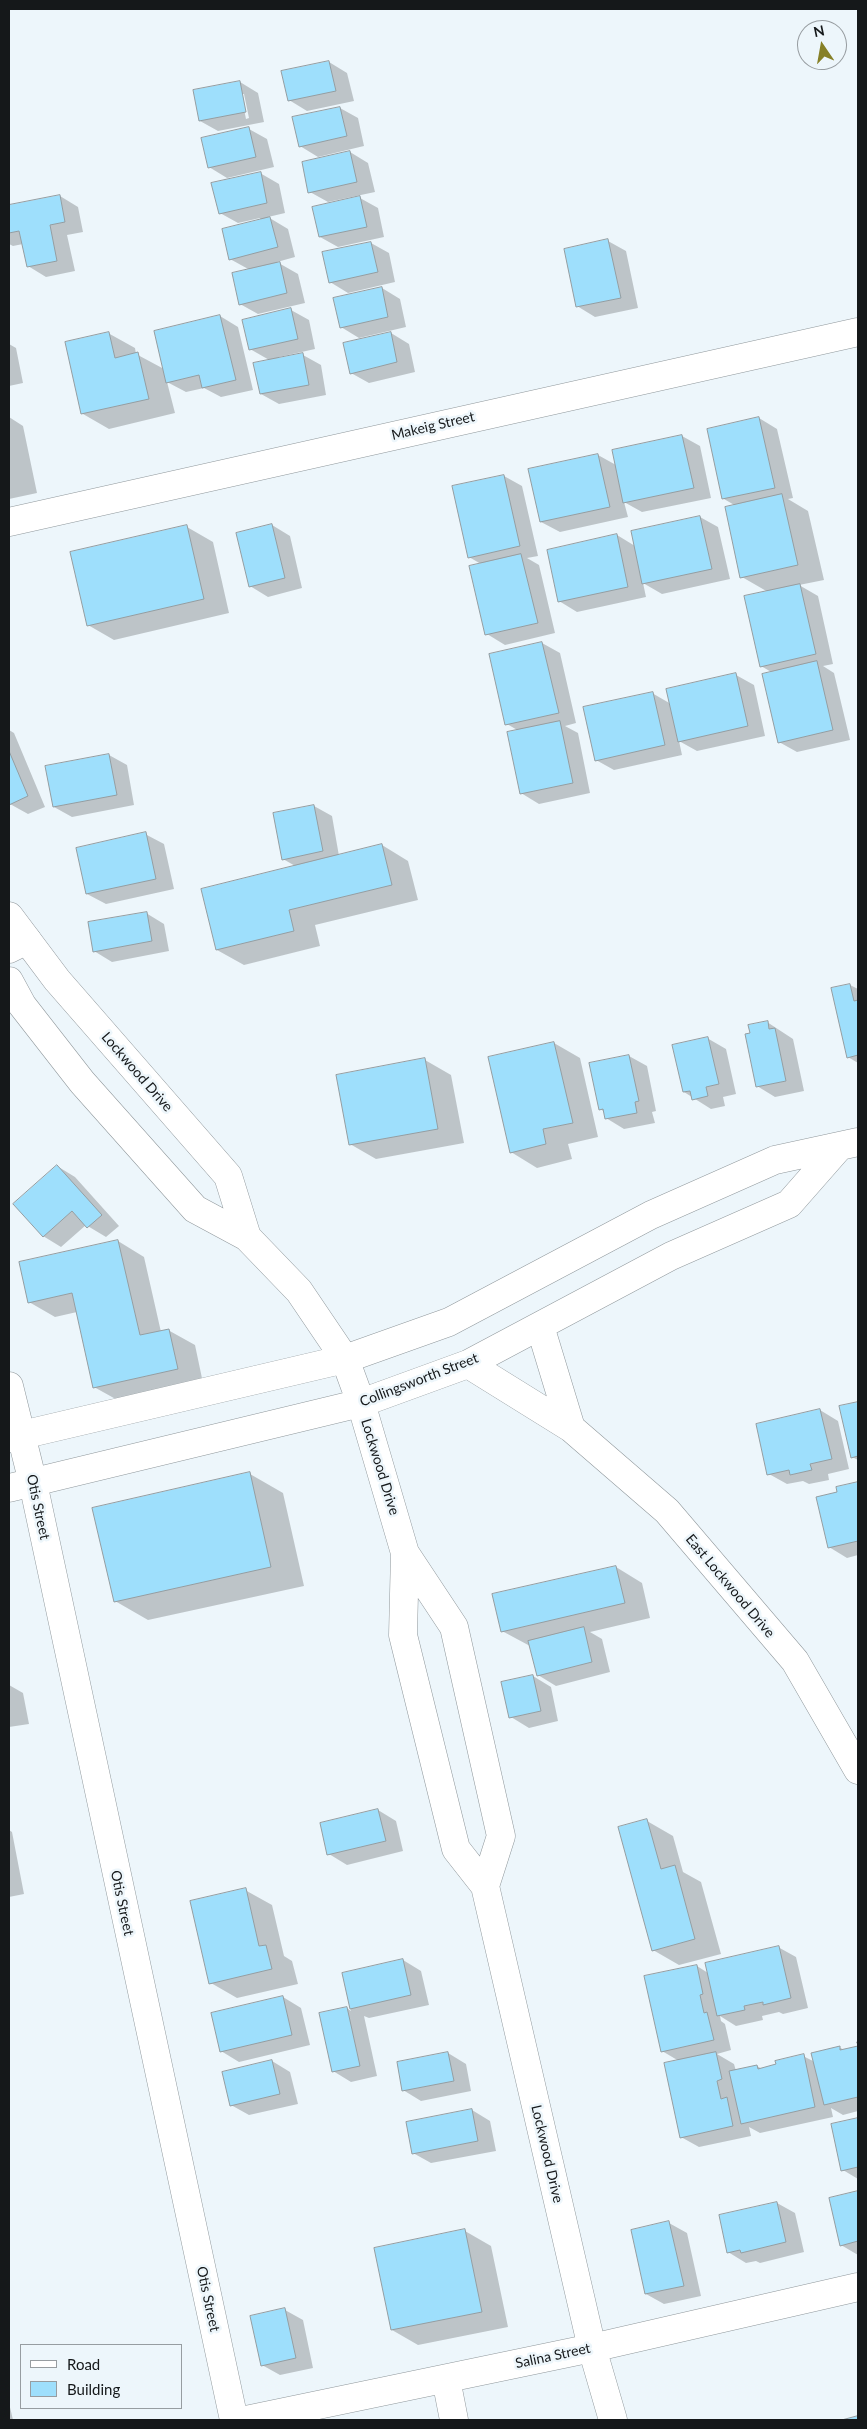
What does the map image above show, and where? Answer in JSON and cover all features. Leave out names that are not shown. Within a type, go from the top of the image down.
[{"type":"street","name":"Makeig Street","points":[[9,522],[858,332]]},
{"type":"street","name":"Lockwood Drive","points":[[9,916],[18,945],[57,980],[228,1176],[247,1237]]},
{"type":"street","name":"Lockwood Drive","points":[[9,981],[22,1005],[82,1082],[195,1209],[247,1237],[299,1291],[345,1359],[361,1403],[405,1553],[454,1627],[501,1836],[485,1886]]},
{"type":"street","name":"Collingsworth Street","points":[[21,1486],[361,1403],[468,1364],[671,1256],[789,1204],[848,1145]]},
{"type":"street","name":"Collingsworth Street","points":[[15,1436],[345,1359],[449,1322],[651,1215],[775,1160],[848,1145]]},
{"type":"street","points":[[540,1326],[571,1428]]},
{"type":"street","name":"East Lockwood Drive","points":[[468,1364],[571,1428],[667,1511],[795,1662],[858,1770]]},
{"type":"street","name":"Otis Street","points":[[9,1386],[21,1486],[234,2420]]},
{"type":"street","name":"Lockwood Drive","points":[[405,1553],[403,1635],[456,1849],[485,1886],[592,2348],[613,2420]]},
{"type":"street","name":"Salina Street","points":[[246,2420],[592,2348],[858,2287]]},
{"type":"street","points":[[446,2379],[454,2420]]},
{"type":"building","points":[[329,61],[336,91],[288,101],[281,71]]},
{"type":"building","points":[[240,81],[246,112],[199,121],[193,90]]},
{"type":"building","points":[[340,107],[347,136],[299,147],[292,117]]},
{"type":"building","points":[[249,127],[256,157],[208,168],[201,138]]},
{"type":"building","points":[[350,151],[357,182],[308,193],[302,162]]},
{"type":"building","points":[[261,172],[267,203],[219,214],[211,183]]},
{"type":"building","points":[[60,195],[65,222],[50,225],[57,261],[27,267],[19,231],[9,233],[9,205]]},
{"type":"building","points":[[360,196],[367,227],[319,237],[312,207]]},
{"type":"building","points":[[270,217],[278,247],[229,260],[222,229]]},
{"type":"building","points":[[608,239],[621,298],[576,307],[564,249]]},
{"type":"building","points":[[371,242],[378,272],[329,283],[322,252]]},
{"type":"building","points":[[280,262],[287,293],[239,305],[232,273]]},
{"type":"building","points":[[382,287],[388,317],[340,328],[333,298]]},
{"type":"building","points":[[291,308],[298,339],[249,350],[242,320]]},
{"type":"building","points":[[220,315],[236,380],[202,388],[199,375],[166,383],[154,331]]},
{"type":"building","points":[[109,332],[115,358],[138,352],[149,399],[81,414],[65,342]]},
{"type":"building","points":[[391,332],[397,362],[350,374],[343,343]]},
{"type":"building","points":[[303,353],[309,385],[260,394],[253,363]]},
{"type":"building","points":[[759,417],[775,488],[722,499],[707,429]]},
{"type":"building","points":[[682,435],[694,488],[623,503],[612,450]]},
{"type":"building","points":[[598,454],[610,507],[540,522],[528,469]]},
{"type":"building","points":[[504,475],[520,546],[468,558],[452,486]]},
{"type":"building","points":[[782,494],[798,565],[740,578],[725,507]]},
{"type":"building","points":[[700,516],[712,569],[642,584],[631,531]]},
{"type":"building","points":[[272,524],[285,578],[249,587],[236,533]]},
{"type":"building","points":[[187,525],[204,599],[87,626],[70,552]]},
{"type":"building","points":[[617,534],[628,587],[558,602],[547,550]]},
{"type":"building","points":[[521,554],[538,623],[485,635],[469,566]]},
{"type":"building","points":[[800,584],[816,654],[760,667],[744,596]]},
{"type":"building","points":[[542,642],[559,713],[505,725],[489,654]]},
{"type":"building","points":[[817,661],[833,730],[778,743],[762,674]]},
{"type":"building","points":[[736,673],[748,726],[678,742],[666,689]]},
{"type":"building","points":[[653,692],[665,745],[595,761],[583,707]]},
{"type":"building","points":[[560,721],[573,783],[520,794],[507,732]]},
{"type":"building","points":[[9,751],[28,796],[9,805]]},
{"type":"building","points":[[109,754],[117,795],[53,807],[45,766]]},
{"type":"building","points":[[314,805],[323,851],[282,860],[273,813]]},
{"type":"building","points":[[146,832],[156,879],[86,894],[76,848]]},
{"type":"building","points":[[382,844],[392,885],[289,910],[294,931],[216,950],[201,889]]},
{"type":"building","points":[[147,912],[152,941],[93,952],[88,922]]},
{"type":"building","points":[[850,984],[854,1001],[858,1000],[858,1055],[847,1058],[831,988]]},
{"type":"building","points":[[768,1021],[769,1029],[775,1028],[786,1081],[756,1087],[745,1034],[750,1033],[748,1025]]},
{"type":"building","points":[[708,1037],[719,1084],[706,1087],[708,1096],[692,1100],[690,1091],[683,1092],[672,1045]]},
{"type":"building","points":[[554,1042],[573,1123],[543,1129],[546,1144],[510,1153],[488,1057]]},
{"type":"building","points":[[629,1055],[639,1101],[635,1102],[637,1113],[605,1119],[603,1109],[599,1110],[589,1063]]},
{"type":"building","points":[[425,1058],[438,1129],[349,1145],[336,1075]]},
{"type":"building","points":[[57,1165],[102,1215],[87,1228],[72,1211],[43,1237],[13,1204]]},
{"type":"building","points":[[118,1240],[140,1335],[169,1329],[178,1369],[93,1388],[72,1293],[28,1303],[19,1262]]},
{"type":"building","points":[[858,1402],[858,1456],[851,1458],[839,1406]]},
{"type":"building","points":[[820,1409],[832,1459],[810,1464],[812,1470],[790,1475],[789,1470],[767,1475],[756,1424]]},
{"type":"building","points":[[250,1472],[271,1567],[114,1602],[92,1508]]},
{"type":"building","points":[[858,1482],[858,1541],[828,1548],[816,1497],[837,1492],[836,1487]]},
{"type":"building","points":[[616,1566],[625,1603],[501,1632],[492,1594]]},
{"type":"building","points":[[584,1627],[592,1662],[537,1676],[528,1641]]},
{"type":"building","points":[[533,1675],[541,1711],[509,1718],[501,1682]]},
{"type":"building","points":[[378,1809],[386,1841],[327,1855],[320,1823]]},
{"type":"building","points":[[647,1819],[661,1869],[675,1865],[695,1939],[652,1951],[618,1827]]},
{"type":"building","points":[[246,1888],[259,1946],[266,1945],[272,1969],[209,1984],[190,1901]]},
{"type":"building","points":[[779,1946],[791,1998],[763,2005],[763,2002],[744,2006],[745,2010],[717,2016],[705,1963]]},
{"type":"building","points":[[403,1959],[411,1995],[350,2009],[342,1973]]},
{"type":"building","points":[[697,1965],[703,1994],[700,1995],[704,2013],[707,2012],[714,2040],[661,2052],[644,1976]]},
{"type":"building","points":[[283,1996],[292,2035],[220,2052],[211,2013]]},
{"type":"building","points":[[347,2007],[360,2066],[332,2072],[319,2013]]},
{"type":"building","points":[[840,2046],[840,2050],[858,2046],[858,2097],[824,2105],[811,2053]]},
{"type":"building","points":[[448,2052],[454,2081],[402,2091],[397,2062]]},
{"type":"building","points":[[716,2052],[722,2079],[717,2081],[721,2099],[727,2097],[733,2126],[680,2138],[664,2063]]},
{"type":"building","points":[[804,2054],[815,2107],[741,2124],[729,2071],[757,2065],[758,2069],[776,2064],[775,2061]]},
{"type":"building","points":[[272,2060],[280,2094],[230,2106],[222,2072]]},
{"type":"building","points":[[472,2109],[478,2141],[412,2154],[406,2122]]},
{"type":"building","points":[[858,2118],[858,2167],[841,2171],[831,2124]]},
{"type":"building","points":[[858,2191],[858,2241],[840,2246],[829,2198]]},
{"type":"building","points":[[777,2202],[786,2242],[741,2253],[740,2250],[727,2253],[719,2215]]},
{"type":"building","points":[[669,2221],[684,2286],[645,2294],[631,2230]]},
{"type":"building","points":[[465,2229],[482,2312],[391,2330],[374,2248]]},
{"type":"building","points":[[285,2308],[296,2358],[261,2366],[250,2316]]},
{"type":"building","points":[[858,2416],[858,2420],[842,2420]]}]
